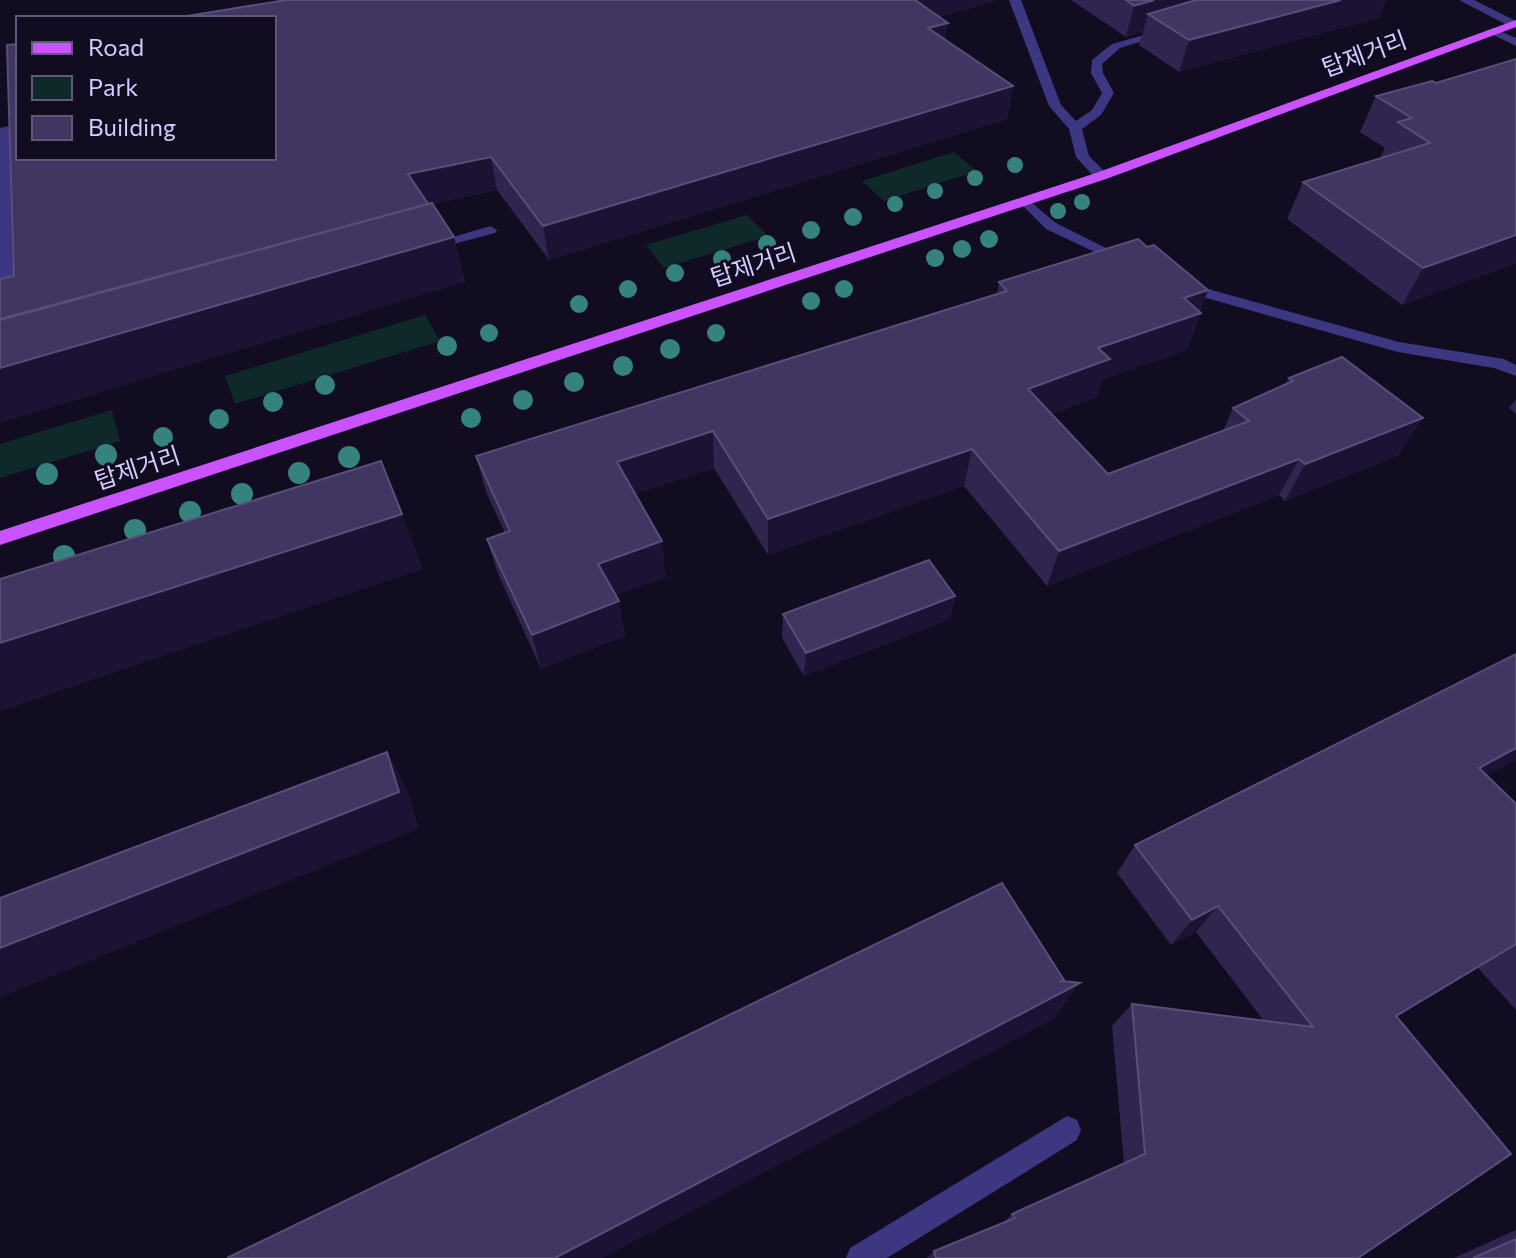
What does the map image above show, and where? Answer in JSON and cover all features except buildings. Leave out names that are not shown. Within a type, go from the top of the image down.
[{"type":"main road","name":"탑제거리","points":[[0,538],[560,352],[1026,202],[1514,23]]},
{"type":"street","points":[[1015,0],[1055,106],[1075,128],[1083,157],[1101,176]]},
{"type":"street","points":[[1465,0],[1514,23]]},
{"type":"street","points":[[1075,128],[1097,112],[1108,93],[1097,73],[1096,63],[1116,46],[1175,29]]},
{"type":"street","points":[[1493,31],[1516,42]]},
{"type":"street","points":[[7,321],[3,131],[16,128]]},
{"type":"street","points":[[1026,202],[1051,226],[1142,269]]},
{"type":"street","points":[[415,251],[490,230]]},
{"type":"street","points":[[1169,281],[1398,347],[1498,363],[1516,371]]},
{"type":"street","points":[[860,1258],[1067,1130]]},
{"type":"green space","points":[[954,152],[977,171],[884,201],[862,181]]},
{"type":"green space","points":[[747,215],[768,236],[664,268],[646,245]]},
{"type":"green space","points":[[425,315],[440,341],[235,404],[225,376]]},
{"type":"green space","points":[[112,410],[120,441],[0,478],[0,444]]}]
